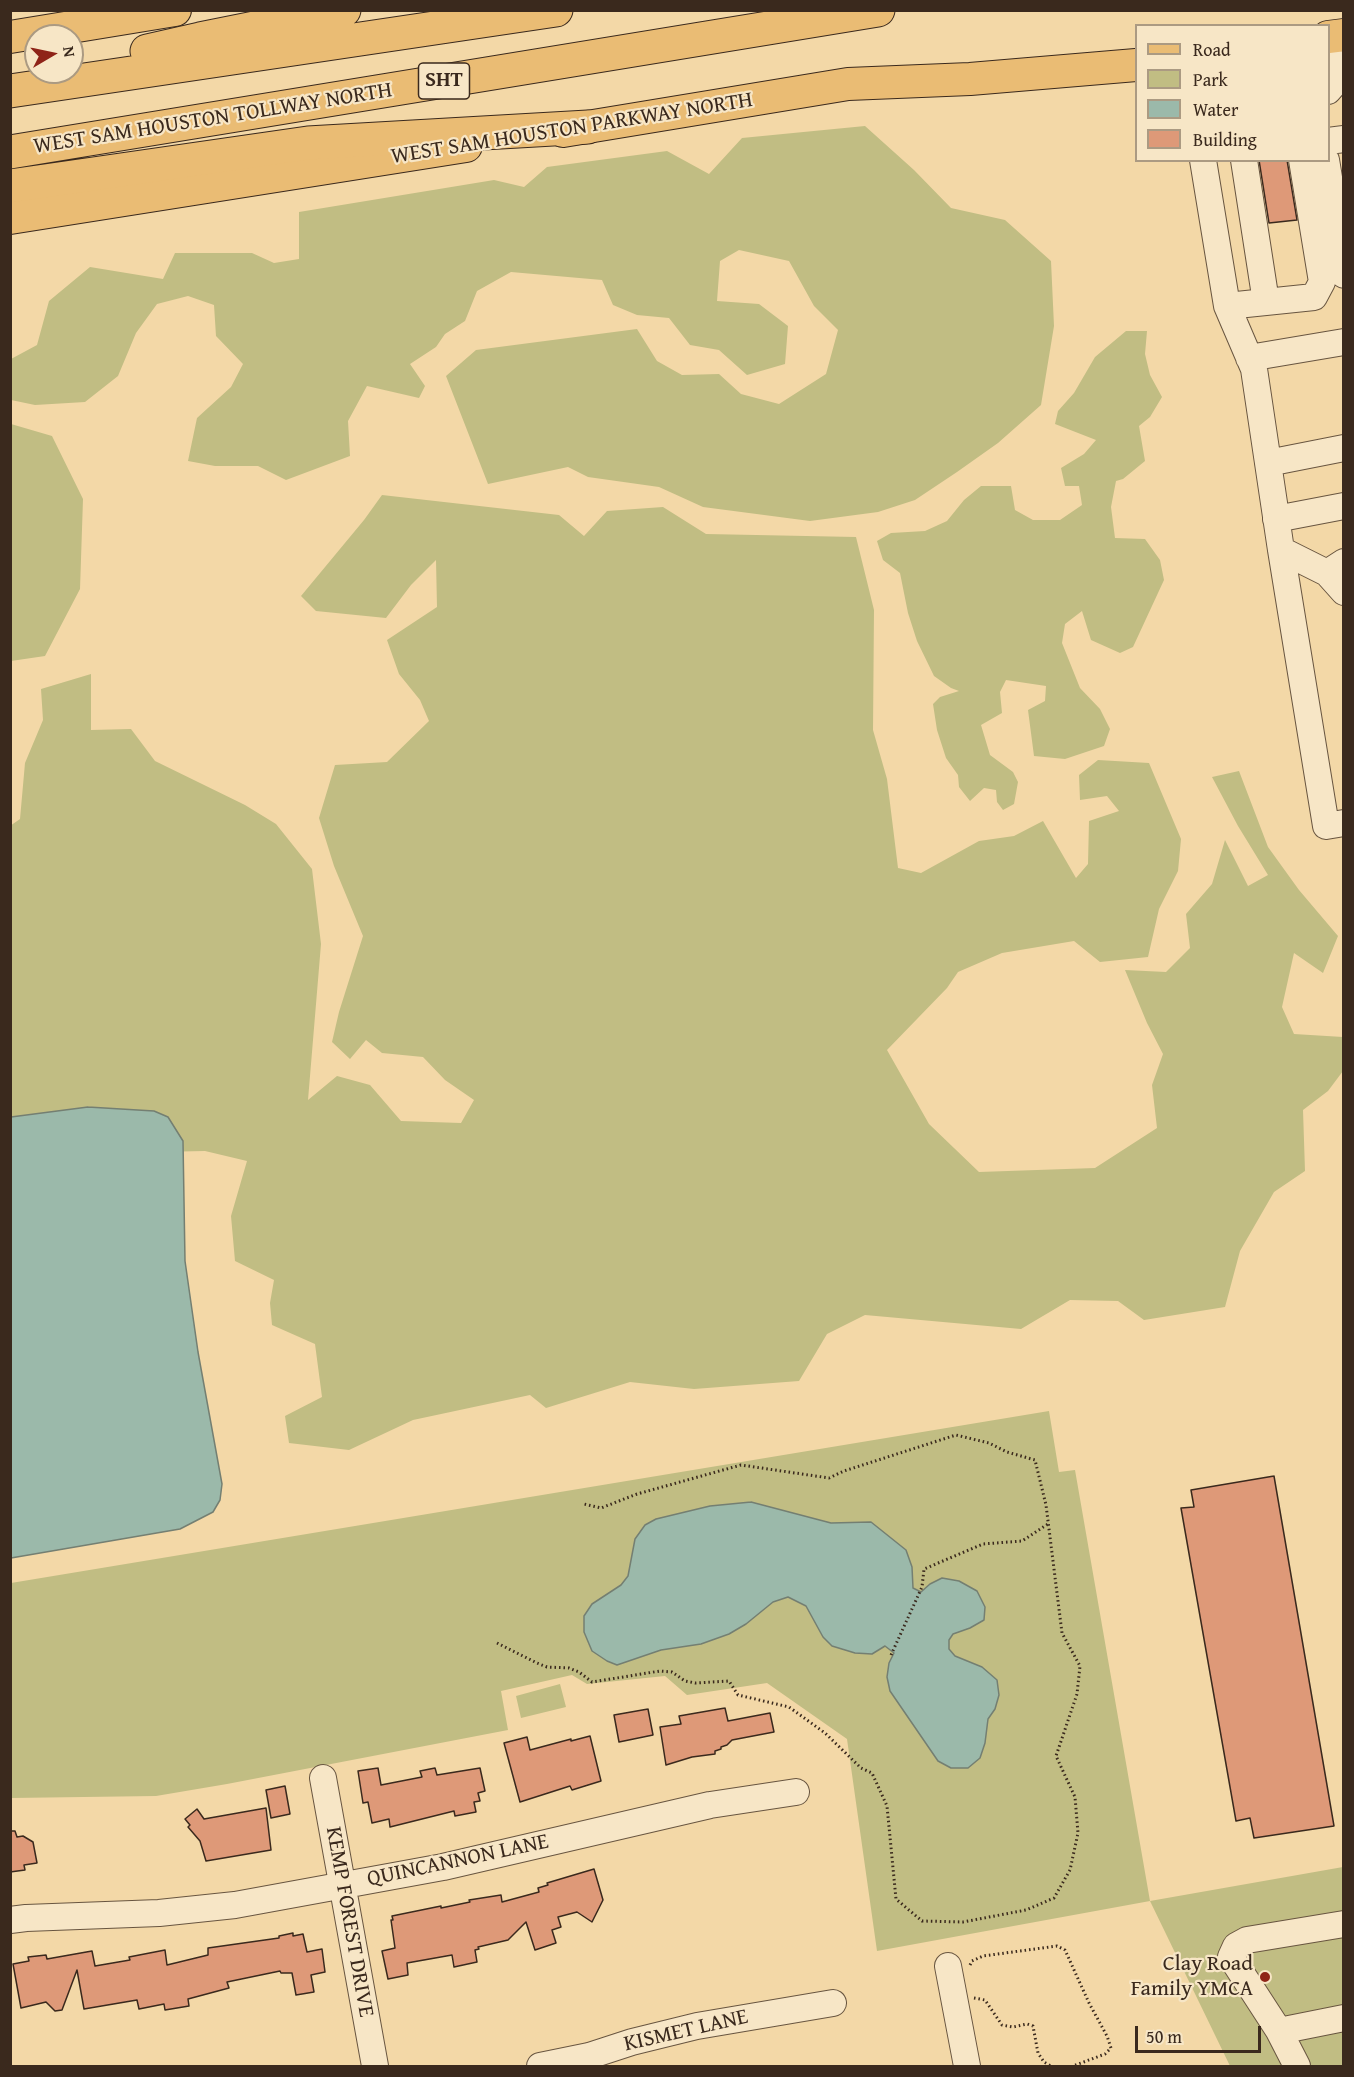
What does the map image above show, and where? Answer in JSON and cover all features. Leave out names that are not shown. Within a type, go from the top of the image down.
[{"type":"highway","points":[[84,66],[200,39],[344,10]]},
{"type":"highway","name":"SHT","points":[[10,91],[556,10]]},
{"type":"highway","name":"WEST SAM HOUSTON TOLLWAY NORTH","points":[[10,152],[878,10]]},
{"type":"highway","points":[[10,186],[308,143],[588,127]]},
{"type":"main road","points":[[10,37],[175,10]]},
{"type":"main road","name":"WEST SAM HOUSTON PARKWAY NORTH","points":[[10,218],[848,84],[970,79],[1135,65]]},
{"type":"street","points":[[1330,53],[1336,85]]},
{"type":"street","points":[[1203,162],[1227,306],[1254,369],[1326,826],[1344,823]]},
{"type":"street","points":[[1244,162],[1266,302]]},
{"type":"street","points":[[1227,306],[1314,297],[1322,282],[1302,162]]},
{"type":"street","points":[[1326,162],[1341,237],[1344,275]]},
{"type":"street","points":[[1250,358],[1344,342]]},
{"type":"street","points":[[1268,463],[1344,448]]},
{"type":"street","points":[[1276,519],[1344,506]]},
{"type":"street","points":[[1281,550],[1338,576]]},
{"type":"street","name":"KEMP FOREST DRIVE","points":[[323,1778],[375,2067]]},
{"type":"street","name":"QUINCANNON LANE","points":[[10,1920],[159,1913],[236,1905],[453,1865],[710,1805],[796,1792]]},
{"type":"street","points":[[1297,2067],[1279,2031],[1231,1957],[1236,1946],[1247,1940],[1344,1924]]},
{"type":"street","points":[[957,1969],[967,2067]]},
{"type":"street","name":"KISMET LANE","points":[[540,2067],[697,2026],[833,2003]]},
{"type":"street","points":[[1279,2031],[1344,2018]]},
{"type":"path","points":[[497,1643],[547,1667],[569,1668],[579,1672],[592,1682],[660,1671],[672,1672],[685,1681],[695,1683],[729,1681],[738,1695],[789,1707],[825,1733],[861,1768],[872,1773],[887,1806],[896,1899],[922,1921],[963,1922],[1026,1910],[1054,1898],[1070,1870],[1078,1833],[1075,1797],[1056,1756],[1077,1694],[1080,1666],[1062,1633],[1046,1504],[1035,1460],[1007,1452],[989,1443],[956,1435],[844,1471],[829,1478],[741,1465],[638,1494],[601,1508],[584,1504]]},
{"type":"path","points":[[891,1655],[922,1587],[924,1569],[983,1544],[1022,1541],[1048,1524]]},
{"type":"path","points":[[957,1969],[983,1956],[1057,1946],[1065,1950],[1107,2036],[1110,2048],[1105,2054],[1073,2067]]},
{"type":"path","points":[[972,1998],[985,2000],[1002,2025],[1013,2027],[1027,2024],[1033,2026],[1038,2053],[1051,2067]]},
{"type":"green space","points":[[865,126],[914,170],[951,208],[1005,220],[1051,261],[1054,326],[1041,405],[998,443],[915,500],[878,512],[810,521],[703,507],[659,487],[588,477],[568,467],[488,484],[446,376],[476,350],[637,329],[657,361],[682,375],[719,374],[741,394],[779,404],[826,374],[838,330],[814,306],[789,261],[739,250],[720,261],[717,301],[759,304],[788,326],[785,364],[747,375],[719,350],[690,345],[669,318],[637,315],[613,305],[602,280],[511,272],[477,291],[465,321],[445,334],[436,347],[410,364],[425,386],[419,398],[367,386],[348,421],[350,456],[286,480],[258,466],[215,466],[188,461],[197,418],[231,387],[243,364],[216,336],[214,305],[188,296],[157,304],[136,333],[118,376],[85,402],[35,405],[11,400],[11,359],[37,345],[49,301],[90,267],[163,279],[175,253],[252,253],[274,263],[299,259],[299,212],[494,180],[524,187],[547,167],[667,151],[709,174],[742,138]]},
{"type":"green space","points":[[1126,331],[1147,331],[1145,354],[1150,375],[1162,397],[1150,417],[1139,426],[1145,461],[1123,479],[1116,481],[1111,507],[1115,538],[1145,539],[1160,560],[1164,580],[1133,647],[1120,653],[1091,640],[1082,611],[1065,624],[1062,643],[1080,688],[1100,709],[1110,729],[1104,746],[1065,759],[1034,756],[1028,710],[1045,701],[1046,686],[1006,680],[1000,692],[1002,713],[981,725],[990,755],[1013,772],[1018,782],[1014,804],[1003,810],[997,802],[996,790],[984,788],[970,801],[959,787],[958,775],[946,758],[937,730],[933,704],[940,697],[959,691],[934,676],[917,641],[908,613],[900,573],[883,560],[877,541],[891,533],[925,531],[947,521],[964,500],[981,486],[1011,486],[1015,510],[1033,520],[1060,520],[1082,505],[1079,486],[1065,486],[1061,468],[1084,454],[1096,440],[1055,424],[1058,411],[1074,393],[1095,357]]},
{"type":"green space","points":[[11,424],[52,436],[83,499],[80,589],[45,656],[11,661]]},
{"type":"green space","points":[[382,495],[559,515],[584,536],[607,511],[663,507],[706,534],[856,537],[874,610],[873,730],[887,779],[898,868],[921,873],[979,841],[1014,836],[1043,821],[1076,878],[1088,864],[1089,821],[1119,811],[1107,796],[1080,800],[1079,775],[1098,760],[1149,763],[1181,839],[1178,871],[1159,909],[1148,957],[1100,962],[1074,941],[1002,953],[958,972],[947,988],[887,1050],[929,1124],[979,1172],[1095,1168],[1157,1128],[1152,1085],[1163,1054],[1147,1023],[1125,970],[1166,972],[1190,948],[1186,914],[1212,884],[1225,840],[1248,886],[1268,875],[1212,777],[1239,771],[1268,847],[1299,890],[1338,936],[1323,973],[1294,953],[1282,1007],[1294,1034],[1343,1037],[1343,1071],[1328,1091],[1303,1110],[1305,1171],[1274,1192],[1240,1251],[1225,1307],[1144,1320],[1118,1301],[1070,1300],[1021,1329],[865,1315],[827,1334],[799,1381],[694,1389],[630,1382],[546,1408],[530,1395],[413,1420],[349,1450],[289,1443],[285,1416],[322,1397],[315,1344],[272,1325],[270,1303],[274,1280],[235,1261],[231,1216],[247,1161],[205,1151],[108,1153],[11,1297],[10,826],[20,819],[25,763],[43,720],[41,689],[91,674],[91,730],[131,729],[155,761],[245,805],[276,824],[312,869],[321,944],[308,1100],[337,1076],[370,1085],[401,1121],[461,1123],[474,1100],[445,1080],[423,1057],[382,1053],[366,1040],[350,1059],[332,1042],[363,936],[334,866],[319,818],[335,765],[387,762],[429,721],[420,700],[399,674],[387,640],[437,607],[436,560],[411,585],[386,618],[316,611],[301,596]]},
{"type":"green space","points":[[1049,1411],[1059,1472],[1075,1470],[1150,1901],[877,1951],[847,1739],[767,1683],[687,1695],[665,1676],[587,1684],[572,1675],[501,1691],[508,1730],[156,1796],[11,1798],[11,1583]]},
{"type":"green space","points":[[560,1684],[566,1707],[521,1718],[516,1696]]},
{"type":"green space","name":"Clay Road Family YMCA","points":[[1343,1867],[1343,2066],[1230,2066],[1150,1901]]},
{"type":"water","points":[[88,1107],[154,1111],[168,1117],[183,1141],[185,1261],[198,1352],[222,1484],[220,1500],[213,1512],[180,1529],[11,1558],[11,1117]]},
{"type":"water","points":[[751,1502],[831,1523],[871,1522],[906,1550],[912,1567],[913,1588],[921,1592],[942,1578],[959,1581],[977,1591],[985,1607],[984,1620],[953,1634],[949,1640],[949,1649],[955,1656],[982,1667],[997,1680],[999,1695],[995,1709],[988,1719],[985,1743],[980,1758],[968,1768],[951,1768],[938,1761],[890,1691],[887,1677],[889,1663],[894,1653],[885,1646],[872,1654],[855,1653],[832,1646],[823,1637],[806,1606],[788,1597],[773,1602],[746,1624],[729,1634],[701,1644],[661,1650],[617,1665],[592,1651],[584,1632],[584,1616],[592,1604],[621,1585],[628,1576],[635,1539],[645,1525],[656,1519],[710,1506]]},
{"type":"building","points":[[1259,162],[1287,162],[1297,220],[1269,223]]},
{"type":"building","points":[[1274,1476],[1334,1826],[1254,1838],[1250,1818],[1236,1821],[1181,1508],[1194,1507],[1191,1490]]},
{"type":"building","points":[[725,1708],[728,1721],[770,1713],[774,1732],[732,1740],[715,1751],[715,1754],[692,1757],[666,1765],[660,1727],[681,1724],[679,1716]]},
{"type":"building","points":[[648,1709],[653,1735],[619,1742],[614,1715]]},
{"type":"building","points":[[590,1736],[601,1781],[572,1790],[570,1786],[520,1802],[504,1743],[527,1737],[530,1750]]},
{"type":"building","points":[[378,1768],[381,1785],[422,1777],[420,1771],[435,1768],[437,1775],[480,1768],[485,1791],[478,1793],[480,1801],[474,1802],[476,1812],[455,1816],[454,1811],[390,1827],[389,1819],[372,1823],[368,1802],[363,1803],[358,1771]]},
{"type":"building","points":[[285,1786],[290,1814],[271,1818],[266,1790]]},
{"type":"building","points":[[266,1808],[271,1850],[206,1861],[200,1841],[188,1827],[190,1825],[185,1819],[197,1809],[204,1819]]},
{"type":"building","points":[[10,1831],[15,1831],[17,1837],[23,1836],[33,1842],[37,1863],[24,1865],[25,1870],[10,1872]]},
{"type":"building","points":[[594,1869],[603,1900],[592,1922],[577,1912],[558,1917],[561,1927],[552,1930],[556,1943],[535,1950],[526,1922],[508,1940],[478,1947],[479,1949],[475,1950],[477,1962],[454,1967],[452,1955],[407,1963],[408,1975],[388,1979],[382,1951],[395,1948],[392,1916],[501,1895],[502,1902],[539,1892],[538,1888],[548,1885],[547,1883]]},
{"type":"building","points":[[293,1933],[293,1936],[303,1934],[307,1952],[322,1949],[325,1972],[311,1975],[314,1992],[296,1995],[292,1973],[281,1973],[280,1971],[227,1982],[229,1988],[188,1999],[189,2006],[165,2010],[164,2004],[139,2009],[137,2000],[84,2009],[77,1970],[62,2010],[55,2011],[46,2002],[21,2008],[13,1964],[29,1961],[28,1957],[46,1955],[47,1959],[92,1951],[95,1966],[130,1960],[129,1957],[165,1950],[167,1965],[208,1955],[208,1948],[279,1938],[279,1936]]},
{"type":"place","name":"Clay Road Family YMCA","points":[[1265,1977]]}]
